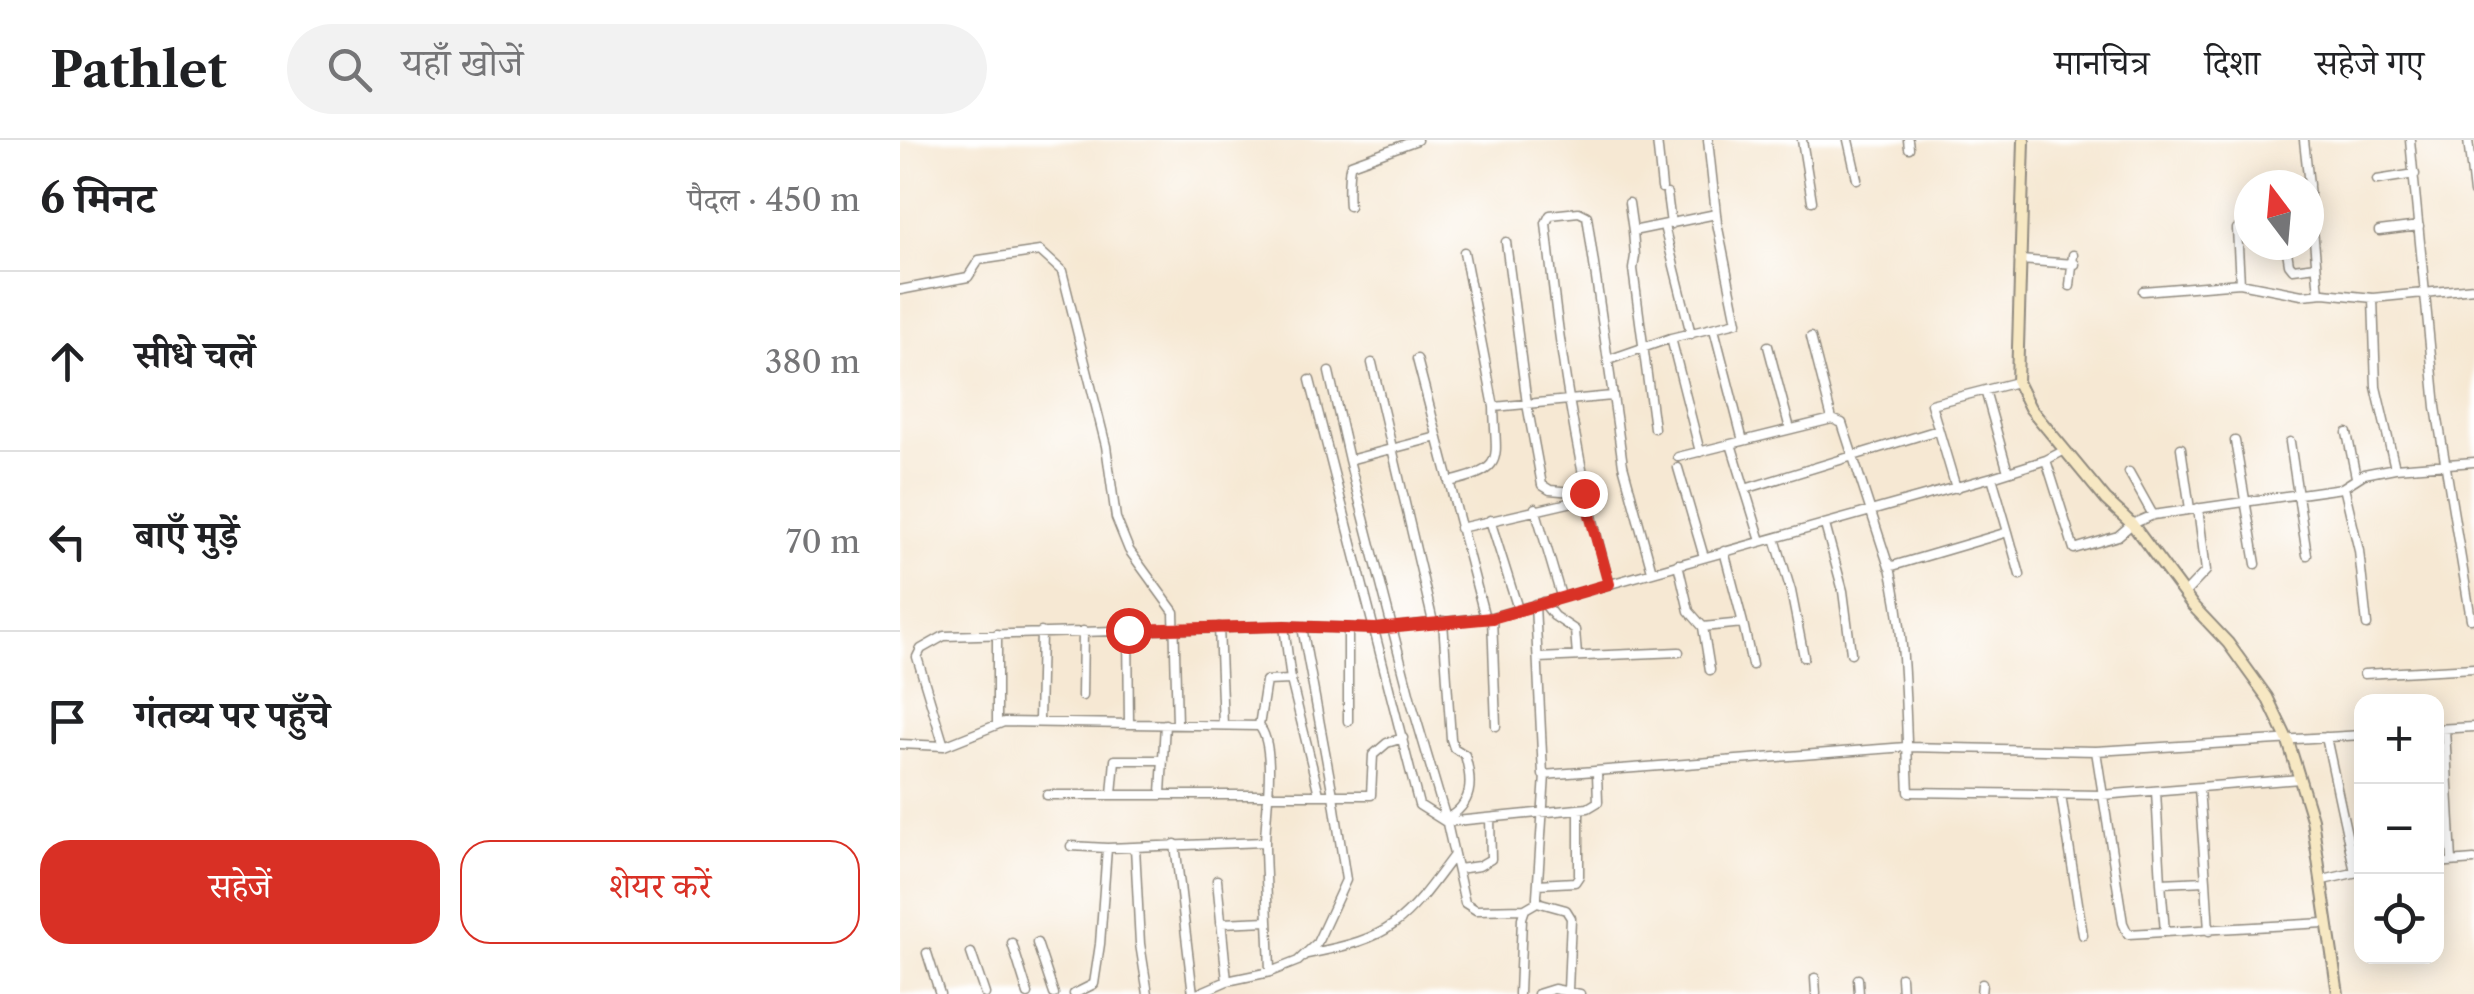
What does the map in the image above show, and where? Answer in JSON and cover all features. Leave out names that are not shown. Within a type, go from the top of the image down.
[{"type":"street","points":[[1350,206],[1351,164],[1417,140]]},
{"type":"street","points":[[1657,140],[1667,225],[1690,334]]},
{"type":"street","points":[[1608,360],[1642,346],[1738,322],[1716,214],[1708,140]]},
{"type":"street","points":[[1802,140],[1812,201]]},
{"type":"street","points":[[1848,140],[1857,179]]},
{"type":"street","points":[[2024,140],[2017,382],[2030,408],[2106,500],[2132,524],[2267,697],[2288,741],[2312,819],[2338,994]]},
{"type":"street","points":[[2304,140],[2307,170]]},
{"type":"street","points":[[2410,140],[2436,407],[2471,619]]},
{"type":"street","points":[[2468,140],[2474,193]]},
{"type":"street","points":[[2376,180],[2415,174]]},
{"type":"street","points":[[1628,203],[1654,428]]},
{"type":"street","points":[[1609,584],[1585,496],[1568,402],[1546,222],[1550,216],[1579,212],[1587,216],[1623,465],[1652,571]]},
{"type":"street","points":[[1632,232],[1716,214]]},
{"type":"street","points":[[2379,231],[2420,226]]},
{"type":"street","points":[[1506,242],[1542,485],[1585,496]]},
{"type":"street","points":[[900,290],[968,276],[979,260],[1033,250],[1045,254],[1062,271],[1097,404],[1116,518],[1129,550],[1169,601],[1176,628],[1177,724]]},
{"type":"street","points":[[1449,482],[1481,475],[1493,463],[1496,451],[1494,407],[1464,252]]},
{"type":"street","points":[[2018,260],[2073,261],[2070,286]]},
{"type":"street","points":[[2239,260],[2240,283]]},
{"type":"street","points":[[2288,260],[2293,269],[2316,266]]},
{"type":"street","points":[[2315,260],[2318,293]]},
{"type":"street","points":[[2144,290],[2240,283],[2302,294],[2373,298],[2474,288]]},
{"type":"street","points":[[2373,298],[2376,386],[2395,468]]},
{"type":"street","points":[[1714,328],[1743,440]]},
{"type":"street","points":[[1811,337],[1832,418]]},
{"type":"street","points":[[1670,338],[1700,452]]},
{"type":"street","points":[[1768,346],[1790,428]]},
{"type":"street","points":[[1417,359],[1460,528],[1489,618],[1496,726]]},
{"type":"street","points":[[1372,363],[1438,622],[1451,739],[1454,748],[1465,755],[1468,798],[1462,810],[1446,820]]},
{"type":"street","points":[[1329,372],[1465,903],[1470,908],[1525,910]]},
{"type":"street","points":[[1310,380],[1420,805],[1446,820],[1579,809],[1598,802],[1597,772]]},
{"type":"street","points":[[1956,488],[1930,404],[2017,382]]},
{"type":"street","points":[[1984,390],[2008,472]]},
{"type":"street","points":[[1494,407],[1612,396]]},
{"type":"street","points":[[1678,456],[1832,418],[1842,423],[1896,592],[1905,683],[1909,792],[2102,794],[2300,779]]},
{"type":"street","points":[[1745,489],[1938,430]]},
{"type":"street","points":[[2348,433],[2356,477]]},
{"type":"street","points":[[1349,460],[1437,437]]},
{"type":"street","points":[[2235,441],[2256,564]]},
{"type":"street","points":[[2290,442],[2307,556]]},
{"type":"street","points":[[1732,444],[1761,541]]},
{"type":"street","points":[[2181,448],[2206,571],[2184,594]]},
{"type":"street","points":[[944,746],[918,654],[944,636],[1219,627],[1376,629],[1489,618],[1992,478],[2065,450]]},
{"type":"street","points":[[2046,460],[2074,549],[2118,536],[2153,514],[2344,487],[2356,477],[2395,468],[2474,462]]},
{"type":"street","points":[[1678,468],[1704,557]]},
{"type":"street","points":[[2128,472],[2153,514]]},
{"type":"street","points":[[1992,478],[2020,575]]},
{"type":"street","points":[[2344,487],[2359,551],[2367,626]]},
{"type":"street","points":[[1460,528],[1585,496]]},
{"type":"street","points":[[1535,508],[1561,596]]},
{"type":"street","points":[[1490,520],[1518,609]]},
{"type":"street","points":[[1825,524],[1843,592],[1851,654]]},
{"type":"street","points":[[1888,563],[1890,566],[2008,532]]},
{"type":"street","points":[[1775,538],[1804,657]]},
{"type":"street","points":[[1724,552],[1752,665]]},
{"type":"street","points":[[1678,564],[1689,611],[1703,626],[1710,670]]},
{"type":"street","points":[[1539,603],[1575,630],[1577,656]]},
{"type":"street","points":[[1519,994],[1522,918],[1525,910],[1536,902],[1544,810],[1539,603]]},
{"type":"street","points":[[1703,626],[1743,622]]},
{"type":"street","points":[[1284,626],[1291,680],[1320,794]]},
{"type":"street","points":[[1219,627],[1223,725]]},
{"type":"street","points":[[1302,627],[1346,880],[1317,942],[1307,954]]},
{"type":"street","points":[[1348,629],[1348,721]]},
{"type":"street","points":[[1128,630],[1129,724]]},
{"type":"street","points":[[1039,720],[1041,632]]},
{"type":"street","points":[[1082,696],[1083,632]]},
{"type":"street","points":[[997,634],[997,724]]},
{"type":"street","points":[[1538,658],[1678,652]]},
{"type":"street","points":[[2364,674],[2474,668]]},
{"type":"street","points":[[1270,972],[1264,842],[1268,796],[1266,740],[1259,726],[1266,680],[1291,680]]},
{"type":"street","points":[[900,744],[944,746],[997,724],[1039,720],[1259,726]]},
{"type":"street","points":[[1160,793],[1165,724]]},
{"type":"street","points":[[2444,729],[2474,727]]},
{"type":"street","points":[[1545,776],[1906,747],[2096,751],[2354,735]]},
{"type":"street","points":[[2326,737],[2354,854]]},
{"type":"street","points":[[1046,794],[1371,796],[1374,755],[1392,740],[1403,738]]},
{"type":"street","points":[[2096,751],[2124,930],[2137,934],[2325,923]]},
{"type":"street","points":[[1112,794],[1116,760],[1164,760]]},
{"type":"street","points":[[2444,773],[2452,861]]},
{"type":"street","points":[[2198,788],[2209,931]]},
{"type":"street","points":[[2156,791],[2165,932]]},
{"type":"street","points":[[2060,795],[2083,935]]},
{"type":"street","points":[[1538,884],[1569,884],[1579,876],[1579,809]]},
{"type":"street","points":[[1458,869],[1479,866],[1491,859],[1490,818]]},
{"type":"street","points":[[1071,846],[1264,842]]},
{"type":"street","points":[[1175,844],[1196,994],[1228,981],[1270,972],[1307,954],[1367,942],[1415,908],[1454,855]]},
{"type":"street","points":[[1136,847],[1140,944],[1148,994]]},
{"type":"street","points":[[1074,994],[1094,984],[1107,848]]},
{"type":"street","points":[[2444,862],[2474,860]]},
{"type":"street","points":[[2323,880],[2354,872]]},
{"type":"street","points":[[1216,880],[1228,981]]},
{"type":"street","points":[[2160,883],[2206,881]]},
{"type":"street","points":[[1536,902],[1566,910],[1570,918],[1568,990]]},
{"type":"street","points":[[1221,923],[1268,921]]},
{"type":"street","points":[[1012,943],[1028,994]]},
{"type":"street","points":[[1037,943],[1054,994]]},
{"type":"street","points":[[927,953],[940,994]]},
{"type":"street","points":[[972,953],[986,994]]},
{"type":"street","points":[[1901,977],[1902,994]]},
{"type":"street","points":[[1815,978],[1816,994]]},
{"type":"street","points":[[1858,980],[1859,994]]},
{"type":"street","points":[[1538,994],[1554,989],[1580,994]]},
{"type":"route","points":[[1128,630],[1284,626],[1376,629],[1492,618],[1609,584],[1584,493]]}]
